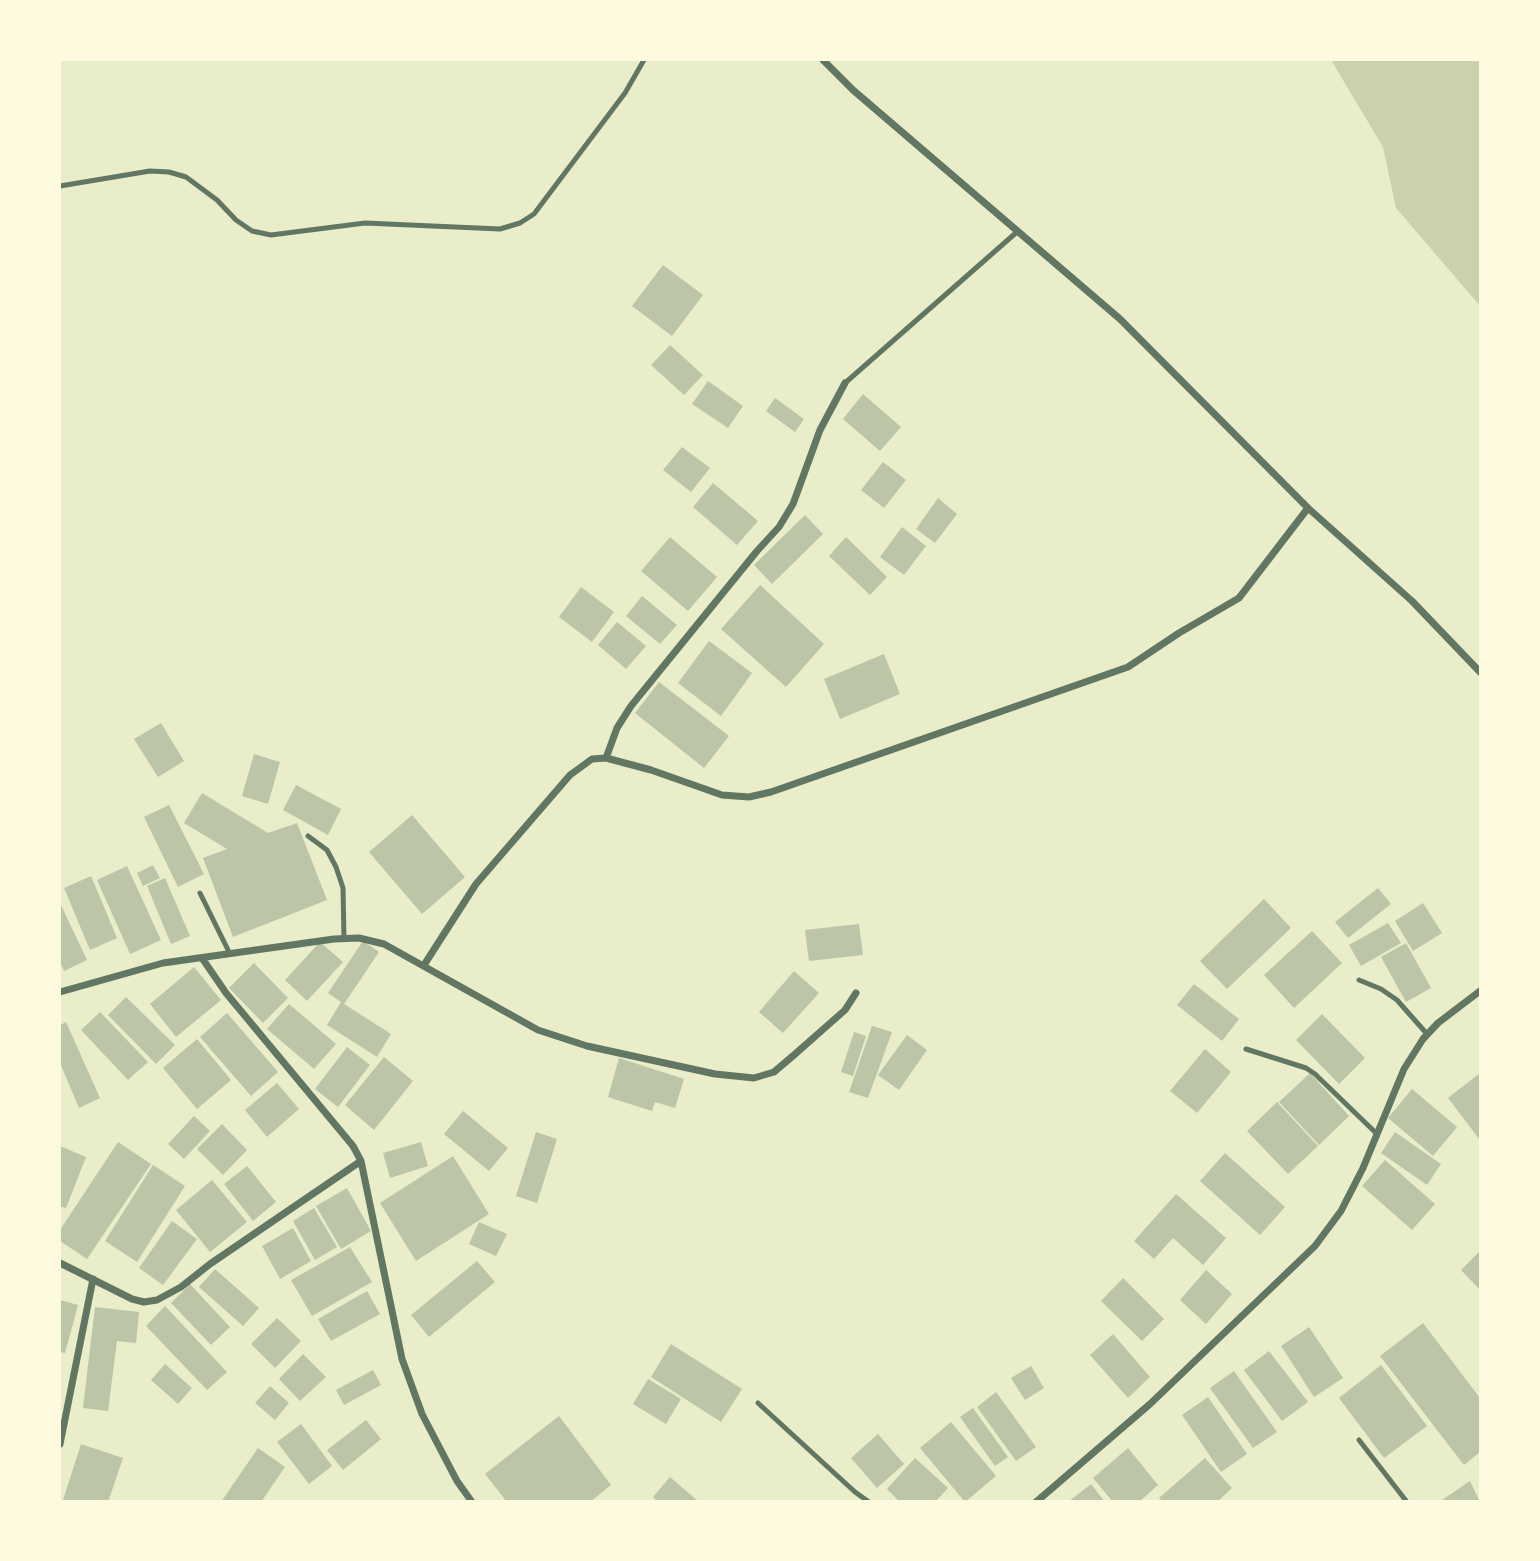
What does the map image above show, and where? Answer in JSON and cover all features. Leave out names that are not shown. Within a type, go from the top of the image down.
[{"type":"street","points":[[822,60],[853,90],[1120,319],[1308,508],[1412,601],[1480,672]]},
{"type":"street","points":[[606,758],[617,728],[631,706],[779,527],[793,504],[820,430],[845,383]]},
{"type":"street","points":[[424,965],[476,884],[570,775],[592,759],[606,758],[651,770],[722,795],[749,797],[771,792],[1128,667],[1239,598],[1308,508]]},
{"type":"street","points":[[60,992],[163,963],[359,938],[384,944],[538,1030],[600,1049],[715,1074],[754,1078],[774,1072],[845,1010],[856,993]]},
{"type":"street","points":[[202,958],[226,993],[353,1146],[362,1161],[402,1359],[422,1414],[457,1481],[472,1502]]},
{"type":"street","points":[[1035,1502],[1150,1404],[1315,1246],[1341,1211],[1404,1069],[1427,1034],[1480,991]]},
{"type":"street","points":[[60,1263],[132,1299],[144,1302],[167,1296],[265,1225],[362,1161]]},
{"type":"street","points":[[60,1444],[93,1279]]},
{"type":"lane","points":[[60,186],[150,171],[169,172],[186,177],[252,231],[271,235],[365,223],[500,229],[534,214],[625,93],[645,60]]},
{"type":"lane","points":[[845,383],[1017,231]]},
{"type":"lane","points":[[308,836],[327,850],[336,867],[342,888],[344,939]]},
{"type":"lane","points":[[200,893],[230,954]]},
{"type":"lane","points":[[1359,980],[1381,989],[1397,1000],[1427,1034]]},
{"type":"lane","points":[[1246,1049],[1306,1068],[1377,1134]]},
{"type":"lane","points":[[758,1403],[869,1502]]},
{"type":"lane","points":[[1359,1440],[1407,1502]]},
{"type":"green space","points":[[1331,60],[1480,60],[1480,306],[1396,208],[1383,147]]},
{"type":"building","points":[[663,265],[703,295],[672,336],[632,306]]},
{"type":"building","points":[[670,345],[703,375],[684,395],[651,365]]},
{"type":"building","points":[[708,381],[743,406],[728,428],[692,404]]},
{"type":"building","points":[[863,394],[901,427],[880,451],[843,419]]},
{"type":"building","points":[[775,398],[804,419],[795,432],[766,411]]},
{"type":"building","points":[[682,447],[710,468],[691,492],[663,470]]},
{"type":"building","points":[[883,462],[906,480],[884,508],[861,490]]},
{"type":"building","points":[[713,483],[758,521],[737,545],[693,507]]},
{"type":"building","points":[[938,498],[957,514],[935,543],[916,529]]},
{"type":"building","points":[[805,515],[823,534],[772,584],[754,565]]},
{"type":"building","points":[[902,527],[926,546],[904,575],[880,557]]},
{"type":"building","points":[[670,537],[717,577],[688,611],[641,571]]},
{"type":"building","points":[[846,537],[887,577],[870,595],[829,556]]},
{"type":"building","points":[[760,585],[824,644],[786,687],[721,629]]},
{"type":"building","points":[[581,587],[614,612],[592,642],[559,617]]},
{"type":"building","points":[[642,596],[677,625],[660,644],[626,616]]},
{"type":"building","points":[[617,622],[646,646],[626,669],[598,645]]},
{"type":"building","points":[[709,641],[752,673],[721,716],[678,683]]},
{"type":"building","points":[[884,654],[900,694],[840,719],[824,679]]},
{"type":"building","points":[[659,682],[729,736],[704,768],[635,713]]},
{"type":"building","points":[[161,723],[184,761],[158,777],[134,739]]},
{"type":"building","points":[[254,754],[280,762],[268,804],[242,796]]},
{"type":"building","points":[[296,785],[341,809],[328,835],[283,810]]},
{"type":"building","points":[[202,793],[268,833],[297,823],[327,900],[233,937],[203,858],[227,849],[184,823]]},
{"type":"building","points":[[169,805],[204,874],[178,887],[144,817]]},
{"type":"building","points":[[412,815],[465,877],[422,914],[369,852]]},
{"type":"building","points":[[153,865],[160,878],[143,886],[137,873]]},
{"type":"building","points":[[127,866],[161,940],[130,954],[97,880]]},
{"type":"building","points":[[91,876],[117,938],[90,950],[64,888]]},
{"type":"building","points":[[165,878],[190,936],[171,944],[147,886]]},
{"type":"building","points":[[1378,888],[1391,904],[1348,938],[1335,922]]},
{"type":"building","points":[[1264,899],[1291,928],[1227,989],[1200,961]]},
{"type":"building","points":[[60,903],[87,960],[64,971],[60,962]]},
{"type":"building","points":[[1423,903],[1442,933],[1413,951],[1395,921]]},
{"type":"building","points":[[1388,923],[1401,943],[1361,966],[1349,945]]},
{"type":"building","points":[[859,924],[863,955],[809,961],[805,930]]},
{"type":"building","points":[[1312,931],[1342,963],[1294,1008],[1264,975]]},
{"type":"building","points":[[363,941],[379,952],[344,1004],[391,1034],[377,1057],[327,1025],[341,1002],[328,993]]},
{"type":"building","points":[[320,942],[343,962],[307,1001],[285,980]]},
{"type":"building","points":[[1406,943],[1431,988],[1406,1002],[1381,957]]},
{"type":"building","points":[[254,963],[288,998],[263,1023],[229,988]]},
{"type":"building","points":[[194,967],[221,1000],[176,1037],[150,1004]]},
{"type":"building","points":[[794,971],[819,993],[783,1033],[759,1012]]},
{"type":"building","points":[[1194,984],[1239,1019],[1222,1041],[1177,1005]]},
{"type":"building","points":[[126,997],[175,1045],[156,1064],[108,1015]]},
{"type":"building","points":[[289,1004],[336,1044],[314,1069],[267,1029]]},
{"type":"building","points":[[100,1012],[148,1062],[128,1080],[81,1030]]},
{"type":"building","points":[[227,1013],[278,1072],[251,1096],[200,1037]]},
{"type":"building","points":[[1322,1014],[1365,1058],[1339,1084],[1296,1040]]},
{"type":"building","points":[[66,1022],[100,1098],[79,1108],[60,1063],[60,1025]]},
{"type":"building","points":[[872,1026],[892,1032],[868,1098],[849,1092]]},
{"type":"building","points":[[854,1032],[866,1036],[853,1076],[841,1072]]},
{"type":"building","points":[[907,1035],[927,1050],[899,1090],[878,1075]]},
{"type":"building","points":[[197,1039],[231,1080],[197,1109],[163,1068]]},
{"type":"building","points":[[347,1047],[370,1065],[338,1107],[315,1089]]},
{"type":"building","points":[[1205,1049],[1231,1072],[1197,1113],[1170,1091]]},
{"type":"building","points":[[384,1057],[413,1081],[374,1130],[345,1105]]},
{"type":"building","points":[[619,1058],[684,1079],[675,1108],[655,1102],[652,1111],[608,1097]]},
{"type":"building","points":[[1310,1073],[1349,1116],[1319,1145],[1279,1102]]},
{"type":"building","points":[[1480,1073],[1480,1140],[1448,1098]]},
{"type":"building","points":[[277,1083],[299,1109],[267,1137],[245,1110]]},
{"type":"building","points":[[1412,1089],[1457,1127],[1433,1156],[1388,1118]]},
{"type":"building","points":[[1277,1102],[1318,1146],[1288,1174],[1247,1131]]},
{"type":"building","points":[[463,1111],[508,1148],[489,1171],[444,1134]]},
{"type":"building","points":[[194,1116],[210,1131],[184,1159],[168,1144]]},
{"type":"building","points":[[222,1124],[247,1150],[223,1175],[197,1149]]},
{"type":"building","points":[[536,1132],[557,1139],[537,1203],[516,1196]]},
{"type":"building","points":[[1395,1132],[1441,1164],[1427,1185],[1381,1153]]},
{"type":"building","points":[[118,1142],[151,1164],[87,1259],[60,1241],[60,1230]]},
{"type":"building","points":[[421,1142],[428,1166],[390,1178],[383,1153]]},
{"type":"building","points":[[60,1146],[86,1157],[66,1208],[60,1206]]},
{"type":"building","points":[[1225,1153],[1285,1207],[1260,1235],[1200,1181]]},
{"type":"building","points":[[453,1156],[489,1214],[416,1261],[380,1203]]},
{"type":"building","points":[[1385,1160],[1435,1204],[1412,1230],[1362,1186]]},
{"type":"building","points":[[153,1165],[185,1186],[137,1262],[105,1241]]},
{"type":"building","points":[[247,1166],[276,1202],[253,1221],[224,1184]]},
{"type":"building","points":[[212,1180],[247,1222],[210,1252],[176,1210]]},
{"type":"building","points":[[347,1188],[371,1231],[341,1249],[316,1206]]},
{"type":"building","points":[[1176,1194],[1226,1238],[1203,1265],[1173,1238],[1154,1259],[1134,1241]]},
{"type":"building","points":[[314,1208],[337,1247],[315,1260],[293,1221]]},
{"type":"building","points":[[172,1221],[197,1239],[163,1285],[139,1268]]},
{"type":"building","points":[[479,1222],[507,1234],[496,1256],[469,1244]]},
{"type":"building","points":[[293,1228],[311,1261],[280,1279],[262,1246]]},
{"type":"building","points":[[350,1247],[372,1282],[312,1316],[291,1280]]},
{"type":"building","points":[[1480,1251],[1480,1290],[1461,1270]]},
{"type":"building","points":[[477,1261],[495,1282],[429,1337],[411,1315]]},
{"type":"building","points":[[215,1269],[259,1308],[243,1326],[199,1287]]},
{"type":"building","points":[[1206,1270],[1232,1294],[1206,1324],[1180,1300]]},
{"type":"building","points":[[1123,1278],[1164,1319],[1142,1341],[1101,1301]]},
{"type":"building","points":[[190,1284],[230,1327],[211,1345],[171,1303]]},
{"type":"building","points":[[367,1291],[380,1314],[331,1341],[318,1319]]},
{"type":"building","points":[[60,1300],[78,1305],[65,1353],[60,1352]]},
{"type":"building","points":[[165,1306],[227,1372],[207,1390],[146,1326]]},
{"type":"building","points":[[95,1307],[139,1312],[136,1343],[117,1341],[108,1411],[83,1408]]},
{"type":"building","points":[[277,1318],[301,1341],[275,1368],[251,1344]]},
{"type":"building","points":[[1423,1323],[1480,1398],[1480,1452],[1464,1465],[1380,1356]]},
{"type":"building","points":[[1309,1327],[1343,1378],[1314,1397],[1281,1346]]},
{"type":"building","points":[[1113,1334],[1150,1377],[1128,1398],[1090,1355]]},
{"type":"building","points":[[671,1344],[742,1389],[721,1422],[651,1377]]},
{"type":"building","points":[[1269,1351],[1308,1402],[1282,1421],[1244,1370]]},
{"type":"building","points":[[303,1354],[326,1377],[300,1401],[279,1379]]},
{"type":"building","points":[[165,1364],[192,1388],[178,1404],[151,1380]]},
{"type":"building","points":[[1381,1365],[1427,1426],[1384,1458],[1339,1398]]},
{"type":"building","points":[[1031,1366],[1044,1388],[1025,1400],[1011,1378]]},
{"type":"building","points":[[373,1370],[381,1385],[344,1405],[336,1390]]},
{"type":"building","points":[[1234,1371],[1277,1432],[1253,1448],[1210,1388]]},
{"type":"building","points":[[648,1379],[681,1399],[666,1424],[633,1404]]},
{"type":"building","points":[[270,1386],[289,1403],[275,1420],[255,1403]]},
{"type":"building","points":[[996,1392],[1036,1447],[1016,1461],[977,1407]]},
{"type":"building","points":[[1208,1397],[1247,1454],[1221,1472],[1182,1415]]},
{"type":"building","points":[[973,1408],[1008,1457],[995,1466],[960,1417]]},
{"type":"building","points":[[559,1416],[611,1485],[590,1502],[507,1502],[485,1474]]},
{"type":"building","points":[[366,1420],[381,1439],[343,1470],[327,1450]]},
{"type":"building","points":[[951,1422],[996,1476],[965,1502],[920,1448]]},
{"type":"building","points":[[301,1424],[332,1466],[309,1484],[277,1442]]},
{"type":"building","points":[[878,1434],[904,1464],[877,1488],[851,1458]]},
{"type":"building","points":[[81,1444],[123,1458],[108,1502],[63,1500]]},
{"type":"building","points":[[258,1448],[285,1467],[261,1502],[221,1502]]},
{"type":"building","points":[[1128,1448],[1158,1485],[1139,1502],[1113,1502],[1093,1478]]},
{"type":"building","points":[[915,1458],[948,1488],[935,1502],[900,1502],[887,1489]]},
{"type":"building","points":[[1205,1458],[1232,1488],[1217,1502],[1162,1502],[1159,1498]]},
{"type":"building","points":[[670,1477],[699,1502],[658,1502],[653,1497]]},
{"type":"building","points":[[1470,1481],[1480,1502],[1439,1502]]},
{"type":"building","points":[[1091,1484],[1105,1502],[1068,1502]]}]
